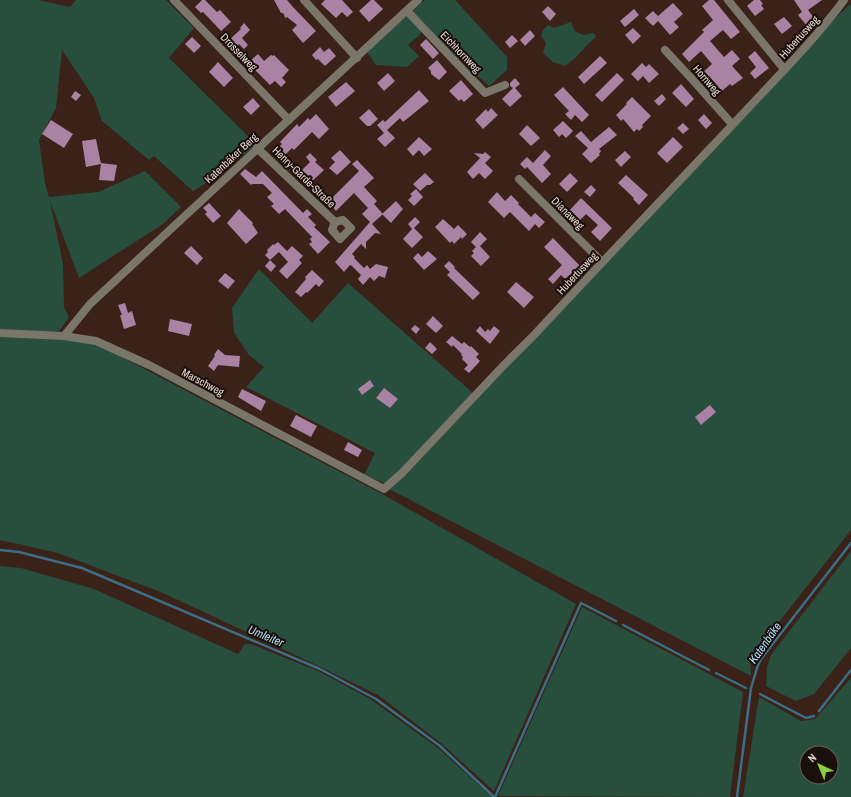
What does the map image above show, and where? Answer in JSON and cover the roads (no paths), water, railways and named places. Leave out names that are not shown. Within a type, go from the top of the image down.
[{"type":"street","name":"Drosselweg","points":[[174,0],[289,120]]},
{"type":"street","points":[[304,0],[357,58]]},
{"type":"street","name":"Katenbäker Berg","points":[[64,336],[90,304],[418,0]]},
{"type":"street","name":"Hubertusweg","points":[[728,0],[784,69]]},
{"type":"street","name":"Hubertusweg","points":[[384,490],[402,473],[502,366],[535,334],[784,69],[829,20],[844,0]]},
{"type":"street","name":"Eichhornweg","points":[[407,11],[485,93],[505,85]]},
{"type":"street","name":"Hornweg","points":[[665,50],[732,124]]},
{"type":"street","name":"Henry-Garde-Straße","points":[[258,148],[335,222]]},
{"type":"street","name":"Dianaweg","points":[[519,179],[602,262]]},
{"type":"street","name":"Marschweg","points":[[0,333],[64,336],[96,341],[149,365],[384,490]]},
{"type":"waterway","name":"Katenbäke","points":[[737,797],[751,688],[758,665],[761,659],[851,543]]},
{"type":"waterway","name":"Umleiter","points":[[0,550],[19,552],[82,568],[320,669],[376,699],[440,746],[494,797]]},
{"type":"waterway","points":[[495,797],[581,603],[616,621]]},
{"type":"waterway","points":[[623,625],[709,670]]},
{"type":"waterway","points":[[819,711],[851,670]]},
{"type":"waterway","points":[[716,673],[746,688]]},
{"type":"waterway","points":[[760,694],[806,718],[814,716]]}]
